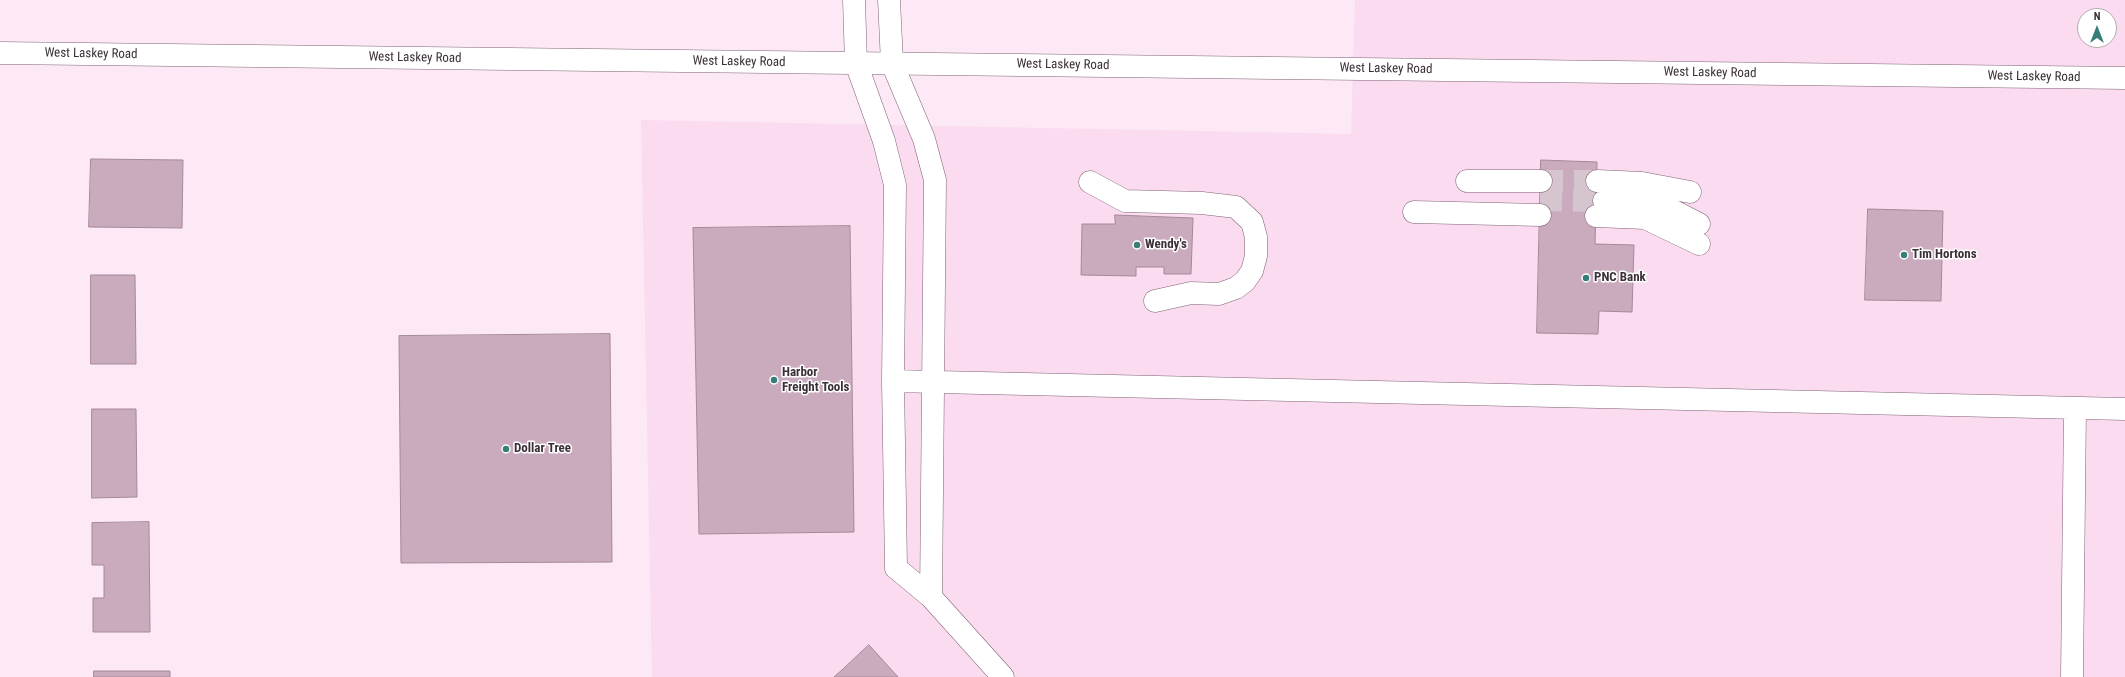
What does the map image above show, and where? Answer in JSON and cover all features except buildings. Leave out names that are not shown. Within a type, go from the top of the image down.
[{"type":"main road","points":[[854,0],[856,63],[884,141],[895,185],[893,381],[896,568],[931,597],[1003,677]]},
{"type":"main road","points":[[889,0],[892,63],[924,139],[935,180],[931,597]]},
{"type":"main road","name":"West Laskey Road","points":[[0,53],[2125,78]]},
{"type":"main road","points":[[1467,181],[1540,199]]},
{"type":"main road","points":[[1090,182],[1125,201],[1202,203],[1236,207],[1252,222],[1256,236],[1256,256],[1252,271],[1245,281],[1236,288],[1219,294],[1191,293],[1155,301]]},
{"type":"main road","points":[[1690,192],[1642,183],[1596,200],[1640,202],[1670,209],[1699,234]]},
{"type":"main road","points":[[1438,198],[1540,199]]},
{"type":"main road","points":[[1414,212],[1540,199]]},
{"type":"main road","points":[[893,381],[1698,398],[2125,409]]},
{"type":"main road","points":[[2072,677],[2075,408]]},
{"type":"shaded area","points":[[1355,0],[2125,0],[2125,677],[652,677],[641,120],[1351,134]]},
{"type":"tunnel","points":[[1541,181],[1597,181]]},
{"type":"tunnel","points":[[1540,200],[1596,201]]},
{"type":"place","name":"Wendy's","points":[[1137,245]]},
{"type":"place","name":"Tim Hortons","points":[[1904,255]]},
{"type":"place","name":"PNC Bank","points":[[1586,278]]},
{"type":"place","name":"Harbor Freight Tools","points":[[774,380]]},
{"type":"place","name":"Dollar Tree","points":[[506,449]]}]
